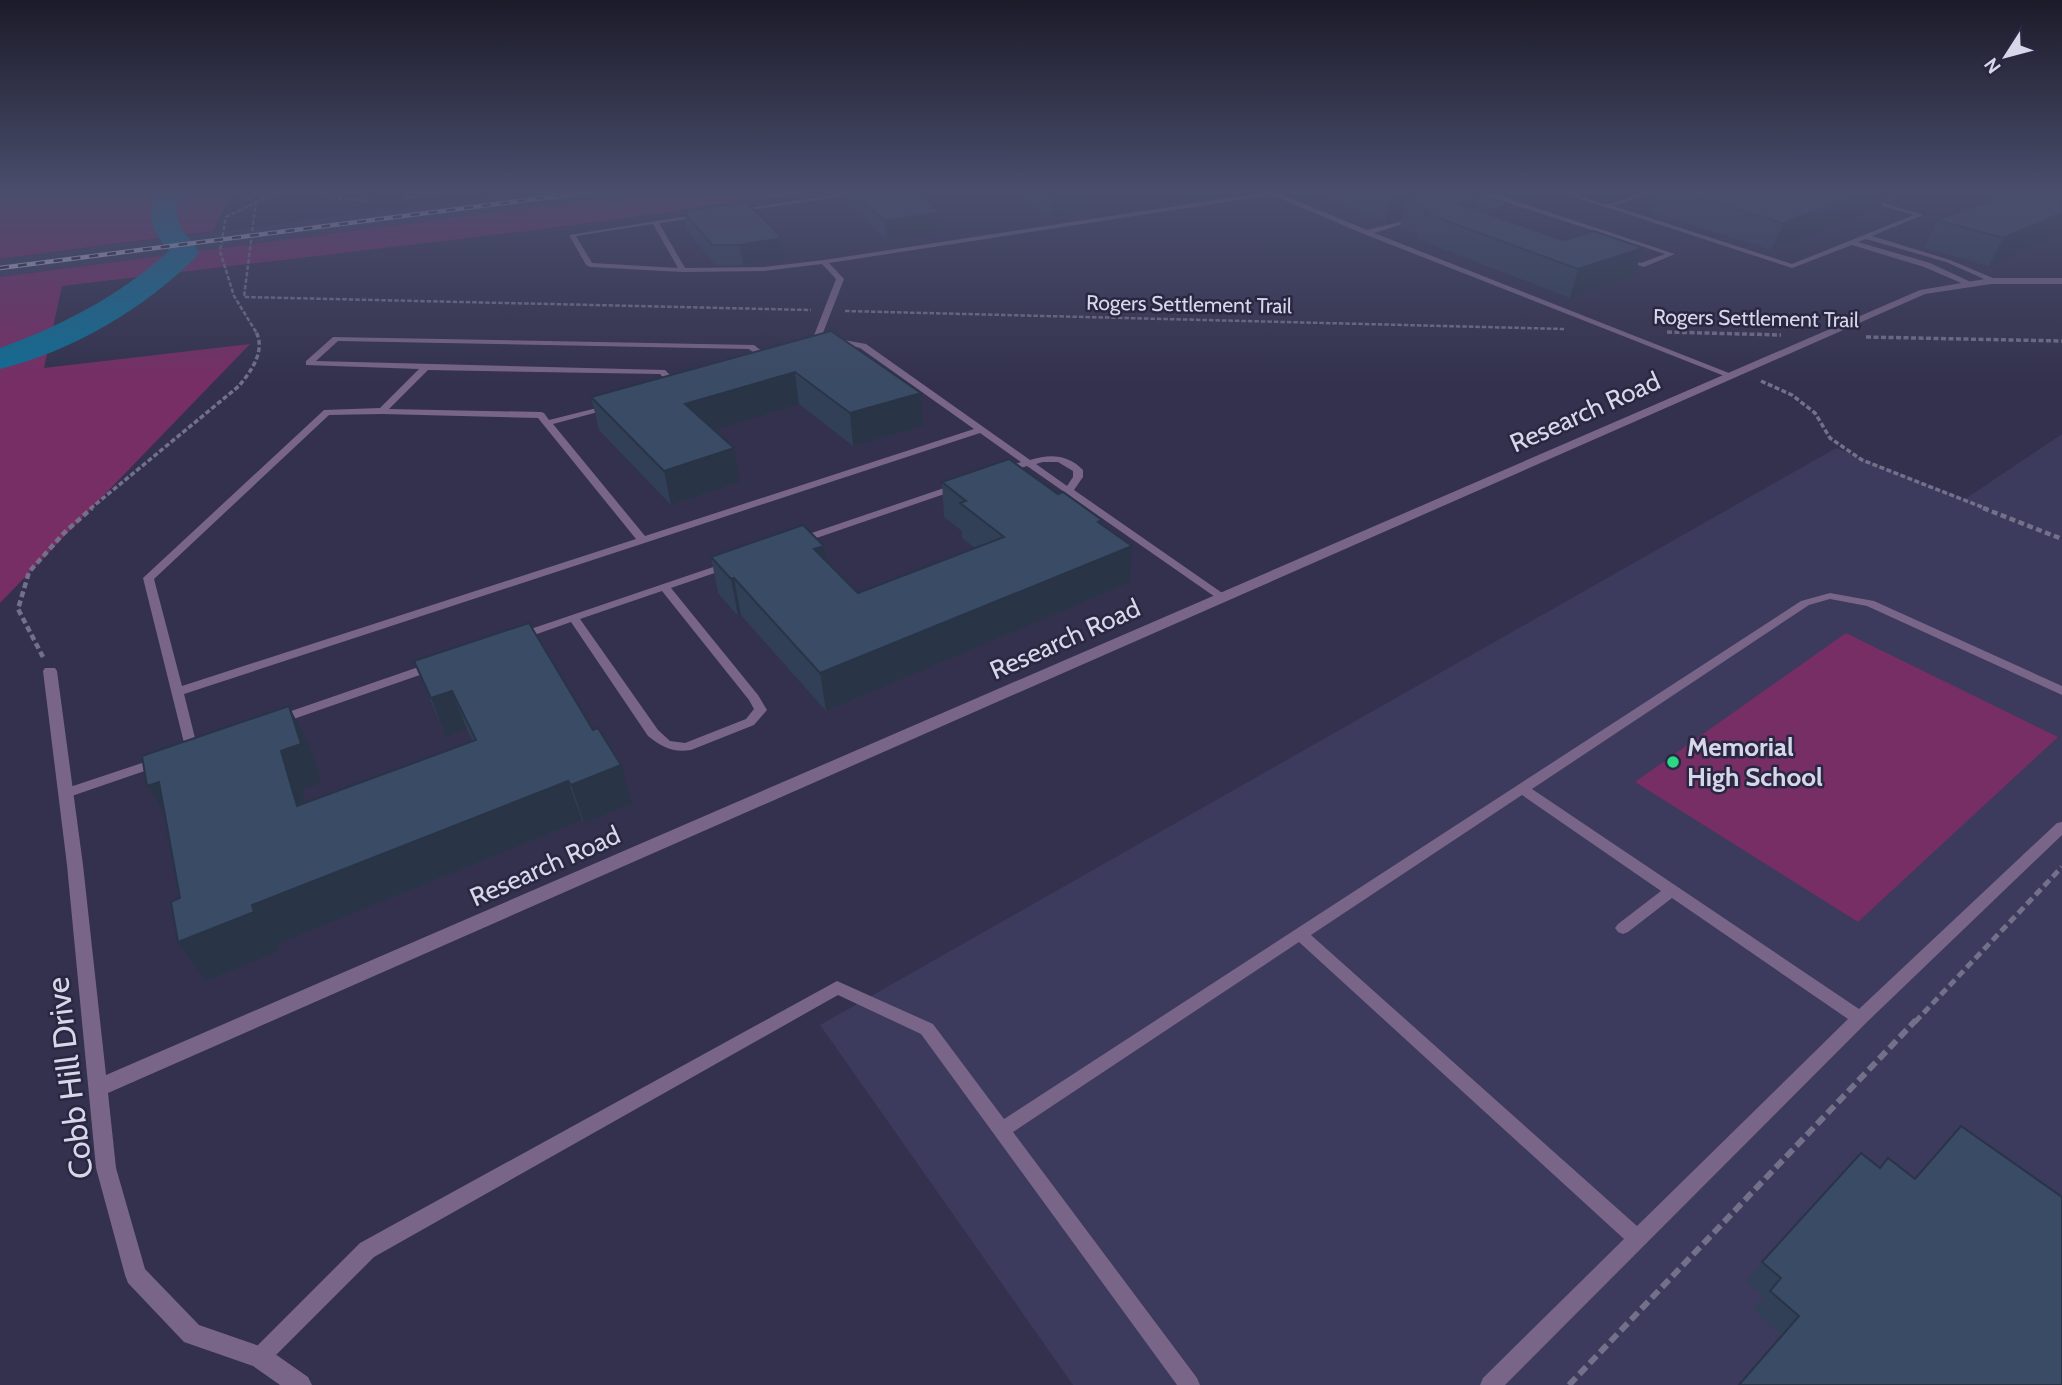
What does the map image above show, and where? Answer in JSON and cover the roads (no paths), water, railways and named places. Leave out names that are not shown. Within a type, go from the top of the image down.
[{"type":"street","name":"Research Road","points":[[99,1088],[1923,292],[1969,283],[2062,281]]},
{"type":"street","name":"Cobb Hill Drive","points":[[50,671],[66,793],[106,1168],[136,1275],[192,1334],[260,1357],[299,1385]]},
{"type":"lane","points":[[585,256],[590,265],[683,270],[764,269],[865,256]]},
{"type":"lane","points":[[675,256],[683,270]]},
{"type":"lane","points":[[1424,256],[1730,376]]},
{"type":"lane","points":[[1616,257],[1641,265],[1667,256]]},
{"type":"lane","points":[[1760,256],[1792,266],[1817,256]]},
{"type":"lane","points":[[1896,256],[1927,265],[1969,283]]},
{"type":"lane","points":[[1930,256],[1996,281]]},
{"type":"lane","points":[[817,348],[817,338],[840,279],[824,262]]},
{"type":"lane","points":[[678,387],[662,372],[309,363],[336,339],[751,347],[769,361]]},
{"type":"lane","points":[[805,351],[844,342],[863,346],[1222,597]]},
{"type":"lane","points":[[756,365],[781,358]]},
{"type":"lane","points":[[382,411],[426,367]]},
{"type":"lane","points":[[664,390],[691,383]]},
{"type":"lane","points":[[547,423],[625,401]]},
{"type":"lane","points":[[192,750],[148,578],[327,412],[541,415],[643,540]]},
{"type":"lane","points":[[177,692],[981,430]]},
{"type":"lane","points":[[988,476],[1056,456],[1068,461],[1078,470],[1078,477],[1069,491]]},
{"type":"lane","points":[[780,547],[962,485]]},
{"type":"lane","points":[[508,640],[742,560]]},
{"type":"lane","points":[[574,618],[653,733],[667,745],[686,747],[750,722],[761,710],[754,698],[664,587]]},
{"type":"lane","points":[[1001,1130],[1816,598],[1830,596],[1870,603],[2062,691]]},
{"type":"lane","points":[[271,722],[443,663]]},
{"type":"lane","points":[[180,754],[206,745]]},
{"type":"lane","points":[[66,793],[168,758]]},
{"type":"lane","points":[[1522,789],[1860,1018]]},
{"type":"lane","points":[[1490,1385],[1860,1018],[2062,827]]},
{"type":"lane","points":[[1623,928],[1672,890]]},
{"type":"lane","points":[[1300,934],[1637,1239]]},
{"type":"lane","points":[[260,1357],[367,1250],[837,988],[926,1029],[1190,1385]]},
{"type":"waterway","points":[[0,359],[24,351],[99,316],[146,286],[181,256]]},
{"type":"railway","points":[[0,268],[96,256]]},
{"type":"place","name":"Memorial High School","points":[[1673,762]]}]
